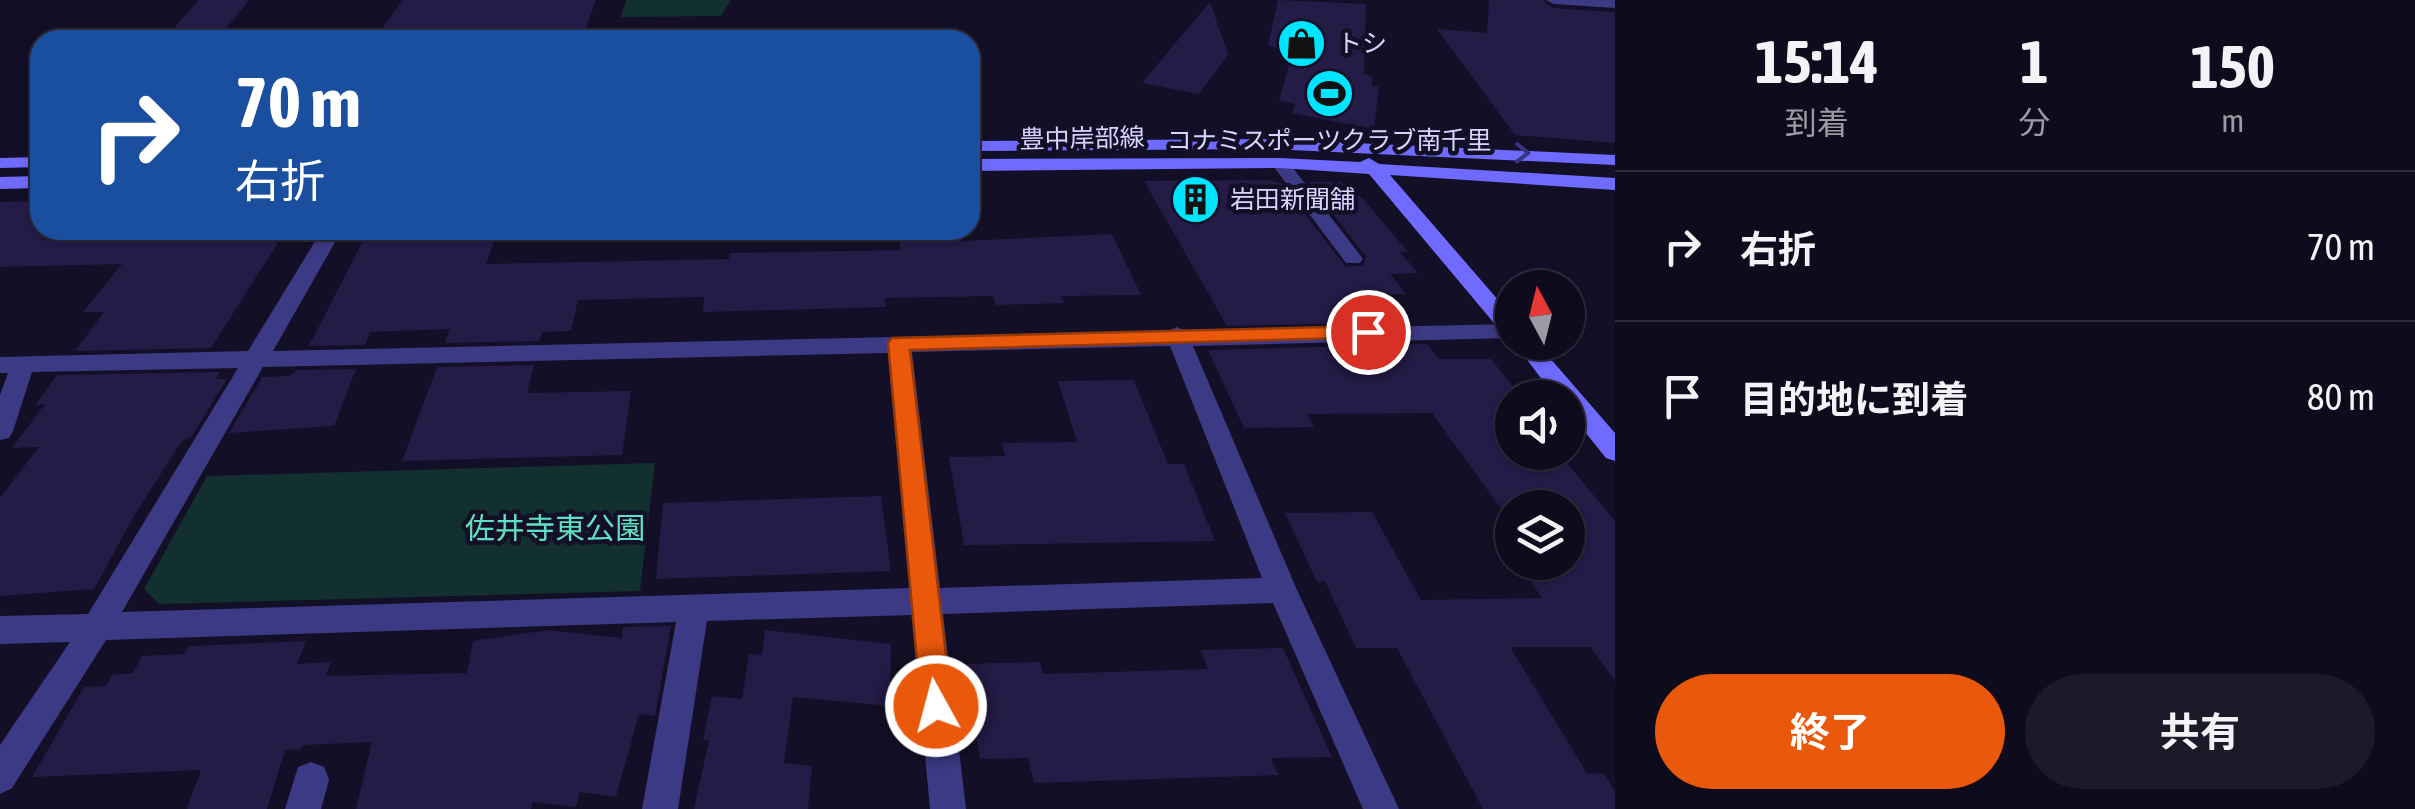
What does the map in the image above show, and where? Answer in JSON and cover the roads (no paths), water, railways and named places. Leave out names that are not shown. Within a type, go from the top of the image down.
[{"type":"street","points":[[1554,0],[1615,4]]},
{"type":"street","name":"豊中岸部線","points":[[980,146],[1155,143],[1546,154],[1615,160]]},
{"type":"street","points":[[1358,148],[1495,310]]},
{"type":"street","points":[[0,163],[30,162]]},
{"type":"street","points":[[1280,163],[1354,259]]},
{"type":"street","name":"豊中岸部線","points":[[980,165],[1280,163],[1615,184]]},
{"type":"street","points":[[0,182],[30,182]]},
{"type":"street","points":[[0,776],[97,626],[326,240]]},
{"type":"street","points":[[0,431],[11,364],[1495,330]]},
{"type":"street","points":[[1177,335],[1282,590],[1381,809]]},
{"type":"street","points":[[899,343],[948,809]]},
{"type":"street","points":[[1539,360],[1615,451]]},
{"type":"street","points":[[0,630],[1282,590]]},
{"type":"street","points":[[660,809],[694,610]]},
{"type":"place","name":"トシ","points":[[1302,43]]},
{"type":"place","name":"コナミスポーツクラブ南千里","points":[[1329,94]]},
{"type":"place","name":"岩田新聞舗","points":[[1195,199]]},
{"type":"park label","name":"佐井寺東公園","points":[[555,529]]}]
